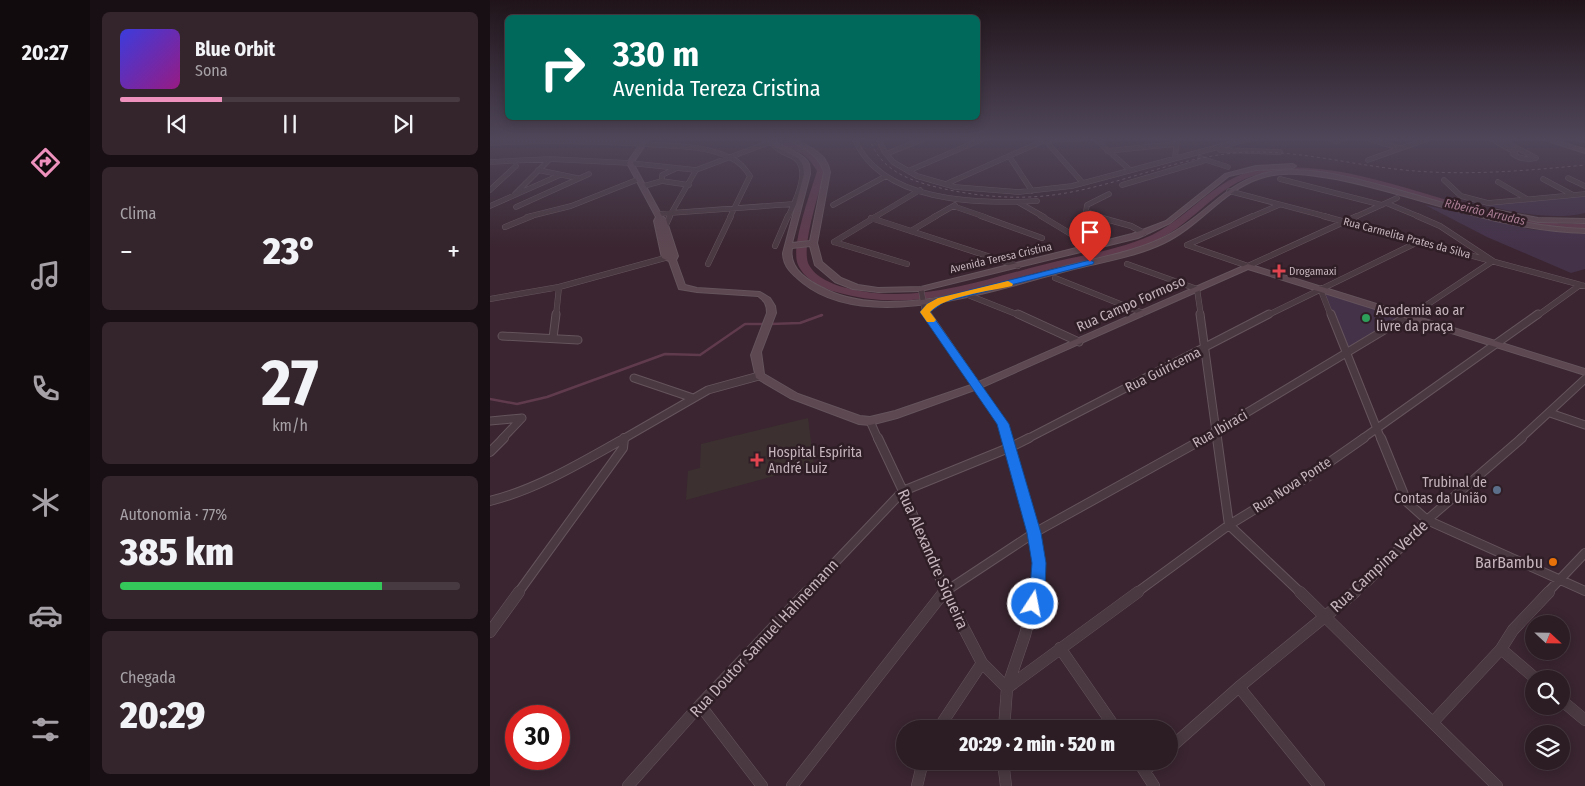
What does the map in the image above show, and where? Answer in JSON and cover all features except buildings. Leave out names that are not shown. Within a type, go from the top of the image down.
[{"type":"main road","points":[[637,175],[658,215],[663,219],[671,258]]},
{"type":"main road","points":[[807,175],[787,258],[792,269],[805,282],[829,294],[849,300],[905,304],[918,307],[924,305]]},
{"type":"main road","points":[[790,246],[812,243],[826,175]]},
{"type":"main road","name":"Avenida Teresa Cristina","points":[[812,243],[818,263],[838,280],[878,290],[922,290],[1144,233],[1168,222],[1228,175]]},
{"type":"main road","name":"Avenida Teresa Cristina","points":[[924,305],[931,306],[941,300],[968,295],[1160,242],[1185,229],[1229,191],[1244,181],[1266,175]]},
{"type":"main road","name":"Avenida Teresa Cristina","points":[[1324,175],[1362,182],[1514,224],[1542,229],[1585,231]]},
{"type":"main road","name":"Avenida Teresa Cristina","points":[[1356,175],[1498,213],[1561,222],[1585,221]]},
{"type":"main road","points":[[658,215],[657,221],[682,287],[697,290],[760,294],[767,298],[772,305],[767,325],[755,354],[759,376],[794,396],[859,420],[870,421]]},
{"type":"main road","points":[[1248,266],[1585,372]]},
{"type":"main road","name":"Rua Campo Formoso","points":[[870,421],[977,386],[1248,266]]},
{"type":"street","points":[[490,190],[507,175]]},
{"type":"street","points":[[513,196],[533,175]]},
{"type":"street","points":[[490,206],[560,175],[578,178]]},
{"type":"street","points":[[516,207],[587,175]]},
{"type":"street","points":[[662,181],[663,175]]},
{"type":"street","points":[[665,227],[694,175]]},
{"type":"street","points":[[708,264],[749,175]]},
{"type":"street","points":[[775,246],[793,204],[802,175]]},
{"type":"street","points":[[916,175],[946,184],[982,190],[1032,191],[1056,189],[1111,175]]},
{"type":"street","points":[[946,184],[967,175]]},
{"type":"street","points":[[1021,175],[1032,191]]},
{"type":"street","points":[[1076,175],[1082,182]]},
{"type":"street","points":[[1122,185],[1157,175]]},
{"type":"street","points":[[832,205],[886,176],[920,190],[963,200],[990,202],[1037,201]]},
{"type":"street","points":[[505,227],[521,219],[571,206],[639,178]]},
{"type":"street","points":[[1568,178],[1585,186]]},
{"type":"street","points":[[1544,179],[1573,195]]},
{"type":"street","points":[[1280,180],[1384,204],[1440,226],[1493,261]]},
{"type":"street","points":[[1444,180],[1461,196],[1488,203],[1585,194]]},
{"type":"street","points":[[644,186],[662,181],[689,185]]},
{"type":"street","points":[[1498,182],[1528,199]]},
{"type":"street","points":[[520,188],[544,194]]},
{"type":"street","points":[[907,264],[834,242],[920,190]]},
{"type":"street","name":"Rua Carmelita Prates da Silva","points":[[1229,191],[1582,285]]},
{"type":"street","points":[[1109,194],[1087,204],[1086,211],[1100,218],[1139,229],[1144,233]]},
{"type":"street","name":"Rua Campo Formoso","points":[[1248,266],[1397,198]]},
{"type":"street","points":[[491,201],[506,199]]},
{"type":"street","points":[[911,231],[963,200]]},
{"type":"street","points":[[1018,202],[1086,243]]},
{"type":"street","points":[[658,215],[793,204]]},
{"type":"street","points":[[1248,266],[1187,245],[1279,205]]},
{"type":"street","points":[[953,206],[1042,238]]},
{"type":"street","points":[[871,218],[1018,266]]},
{"type":"street","name":"Rua Guiricema","points":[[903,491],[1011,448],[1320,288],[1420,241]]},
{"type":"street","points":[[490,299],[558,287],[671,258]]},
{"type":"street","name":"Rua Ibiraci","points":[[792,786],[944,591],[1034,533],[1217,431],[1346,354],[1409,316],[1493,261]]},
{"type":"street","points":[[1127,264],[1197,289],[1229,525],[1325,616],[1368,661],[1497,786]]},
{"type":"street","points":[[1055,278],[1143,313]]},
{"type":"street","name":"Rua Nova Ponte","points":[[1007,688],[1229,525],[1311,474],[1582,285]]},
{"type":"street","points":[[552,338],[558,287]]},
{"type":"street","points":[[1320,288],[1408,502],[1427,520],[1585,591]]},
{"type":"street","points":[[922,290],[924,305],[1003,424],[1034,533],[1039,563],[1037,589],[1025,635],[1007,688],[1005,720]]},
{"type":"street","points":[[968,295],[1017,314],[1079,342]]},
{"type":"street","points":[[502,336],[578,340]]},
{"type":"street","points":[[490,501],[510,496],[575,466],[708,390],[759,376]]},
{"type":"street","points":[[634,378],[693,398]]},
{"type":"street","name":"Rua Campina Verde","points":[[1178,741],[1239,687],[1368,580],[1427,520],[1550,413],[1585,379]]},
{"type":"street","points":[[1550,413],[1585,425]]},
{"type":"street","points":[[490,420],[522,418],[490,452]]},
{"type":"street","name":"Rua Alexandre Siqueira","points":[[870,421],[903,491],[944,591],[982,663],[1007,688]]},
{"type":"street","points":[[490,632],[623,448],[624,438]]},
{"type":"street","name":"Rua Doutor Samuel Hahnemann","points":[[628,786],[700,704],[903,491]]},
{"type":"street","points":[[1433,722],[1501,649],[1513,630],[1562,580],[1585,553]]},
{"type":"street","points":[[1060,648],[1110,720]]},
{"type":"street","points":[[1501,649],[1526,670]]},
{"type":"street","points":[[944,720],[982,663]]},
{"type":"street","points":[[1239,687],[1319,786]]},
{"type":"street","points":[[700,704],[762,786]]},
{"type":"street","points":[[1570,708],[1585,720]]},
{"type":"street","points":[[917,786],[921,770]]},
{"type":"street","points":[[1004,770],[1006,786]]},
{"type":"street","points":[[1144,770],[1154,786]]},
{"type":"shaded area","points":[[1585,194],[1585,213],[1572,215],[1546,216],[1480,204]]},
{"type":"shaded area","points":[[1425,205],[1529,229],[1585,234],[1585,269],[1571,273],[1487,237]]},
{"type":"shaded area","points":[[1325,294],[1406,318],[1348,351]]},
{"type":"shaded area","name":"Hospital Espírita André Luiz","points":[[808,418],[814,465],[686,500],[688,471],[700,468],[701,444]]},
{"type":"waterway","name":"Ribeirão Arrudas","points":[[820,175],[808,217],[801,254],[804,266],[816,279],[826,285],[862,296],[888,298],[915,297],[969,288],[1127,247],[1153,238],[1166,231],[1223,186],[1248,175]]},
{"type":"waterway","name":"Ribeirão Arrudas","points":[[1344,175],[1378,182],[1507,219],[1556,226],[1585,226]]},
{"type":"waterway","points":[[770,324],[800,323],[822,315],[820,316]]},
{"type":"waterway","points":[[490,399],[517,404],[547,397],[665,354],[700,355],[745,324],[765,324]]},
{"type":"railway","points":[[901,175],[921,183],[948,190],[999,197],[1033,197],[1066,193],[1138,175]]},
{"type":"slow traffic","points":[[931,320],[925,312],[941,300],[1008,284]]},
{"type":"place","name":"Drogamaxi","points":[[1279,271]]},
{"type":"place","name":"Academia ao ar livre da praça","points":[[1366,318]]},
{"type":"place","name":"Hospital Espírita André Luiz","points":[[757,460]]},
{"type":"place","name":"Trubinal de Contas da União","points":[[1497,490]]},
{"type":"place","name":"BarBambu","points":[[1553,562]]},
{"type":"route","points":[[1033,604],[1037,589],[1039,563],[1034,533],[1003,424],[925,312],[941,300],[968,295],[1090,262]]}]
